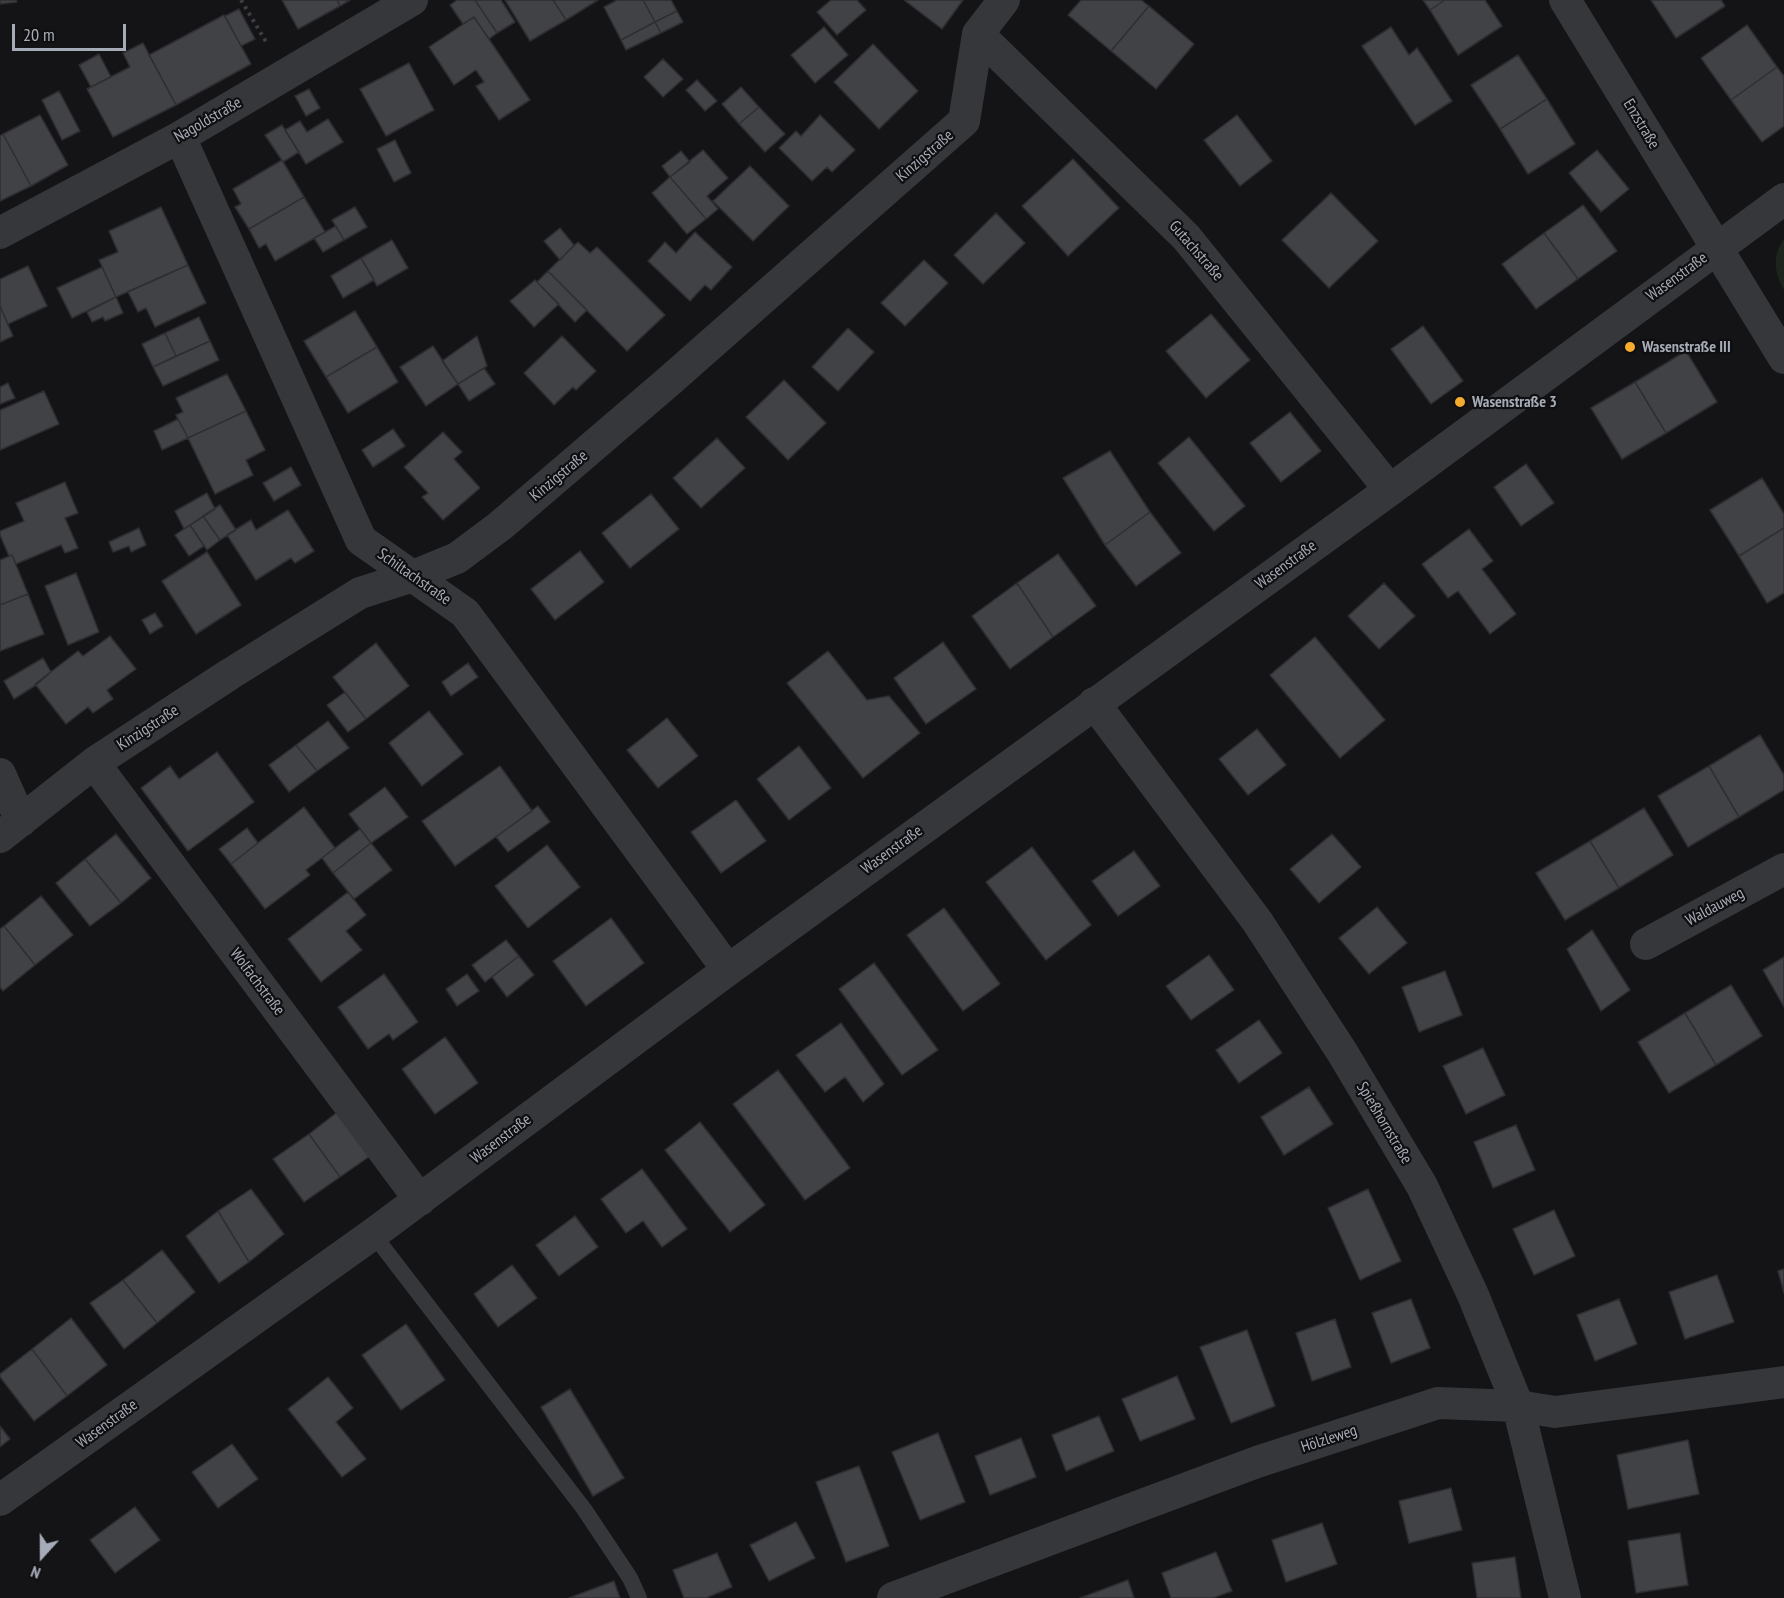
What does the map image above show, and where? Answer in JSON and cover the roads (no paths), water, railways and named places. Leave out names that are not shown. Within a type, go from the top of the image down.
[{"type":"street","name":"Nagoldstraße","points":[[0,233],[180,137],[412,0]]},
{"type":"street","name":"Kinzigstraße","points":[[10,829],[94,763],[360,593],[413,576],[457,558],[500,526],[668,382],[964,121],[978,34],[1005,0]]},
{"type":"street","name":"Enzstraße","points":[[1565,0],[1784,358]]},
{"type":"street","name":"Gutachstraße","points":[[978,34],[1186,237],[1390,490]]},
{"type":"street","name":"Schiltachstraße","points":[[180,137],[361,540],[465,613],[728,970]]},
{"type":"street","name":"Wasenstraße","points":[[0,1500],[374,1234],[728,970],[1390,490],[1784,200]]},
{"type":"street","name":"Spießhornstraße","points":[[1094,703],[1257,921],[1342,1052],[1422,1186],[1473,1295],[1518,1406],[1564,1598]]},
{"type":"street","name":"Wolfachstraße","points":[[94,763],[420,1200]]},
{"type":"street","points":[[0,774],[10,829]]},
{"type":"street","name":"Waldauweg","points":[[1646,944],[1784,869]]},
{"type":"street","name":"Hölzleweg","points":[[893,1598],[1257,1462],[1438,1403],[1518,1406],[1556,1412],[1784,1382]]},
{"type":"lane","points":[[374,1234],[584,1509],[630,1578],[639,1598]]},
{"type":"place","name":"Wasenstraße III","points":[[1630,347]]},
{"type":"place","name":"Wasenstraße 3","points":[[1460,402]]}]
